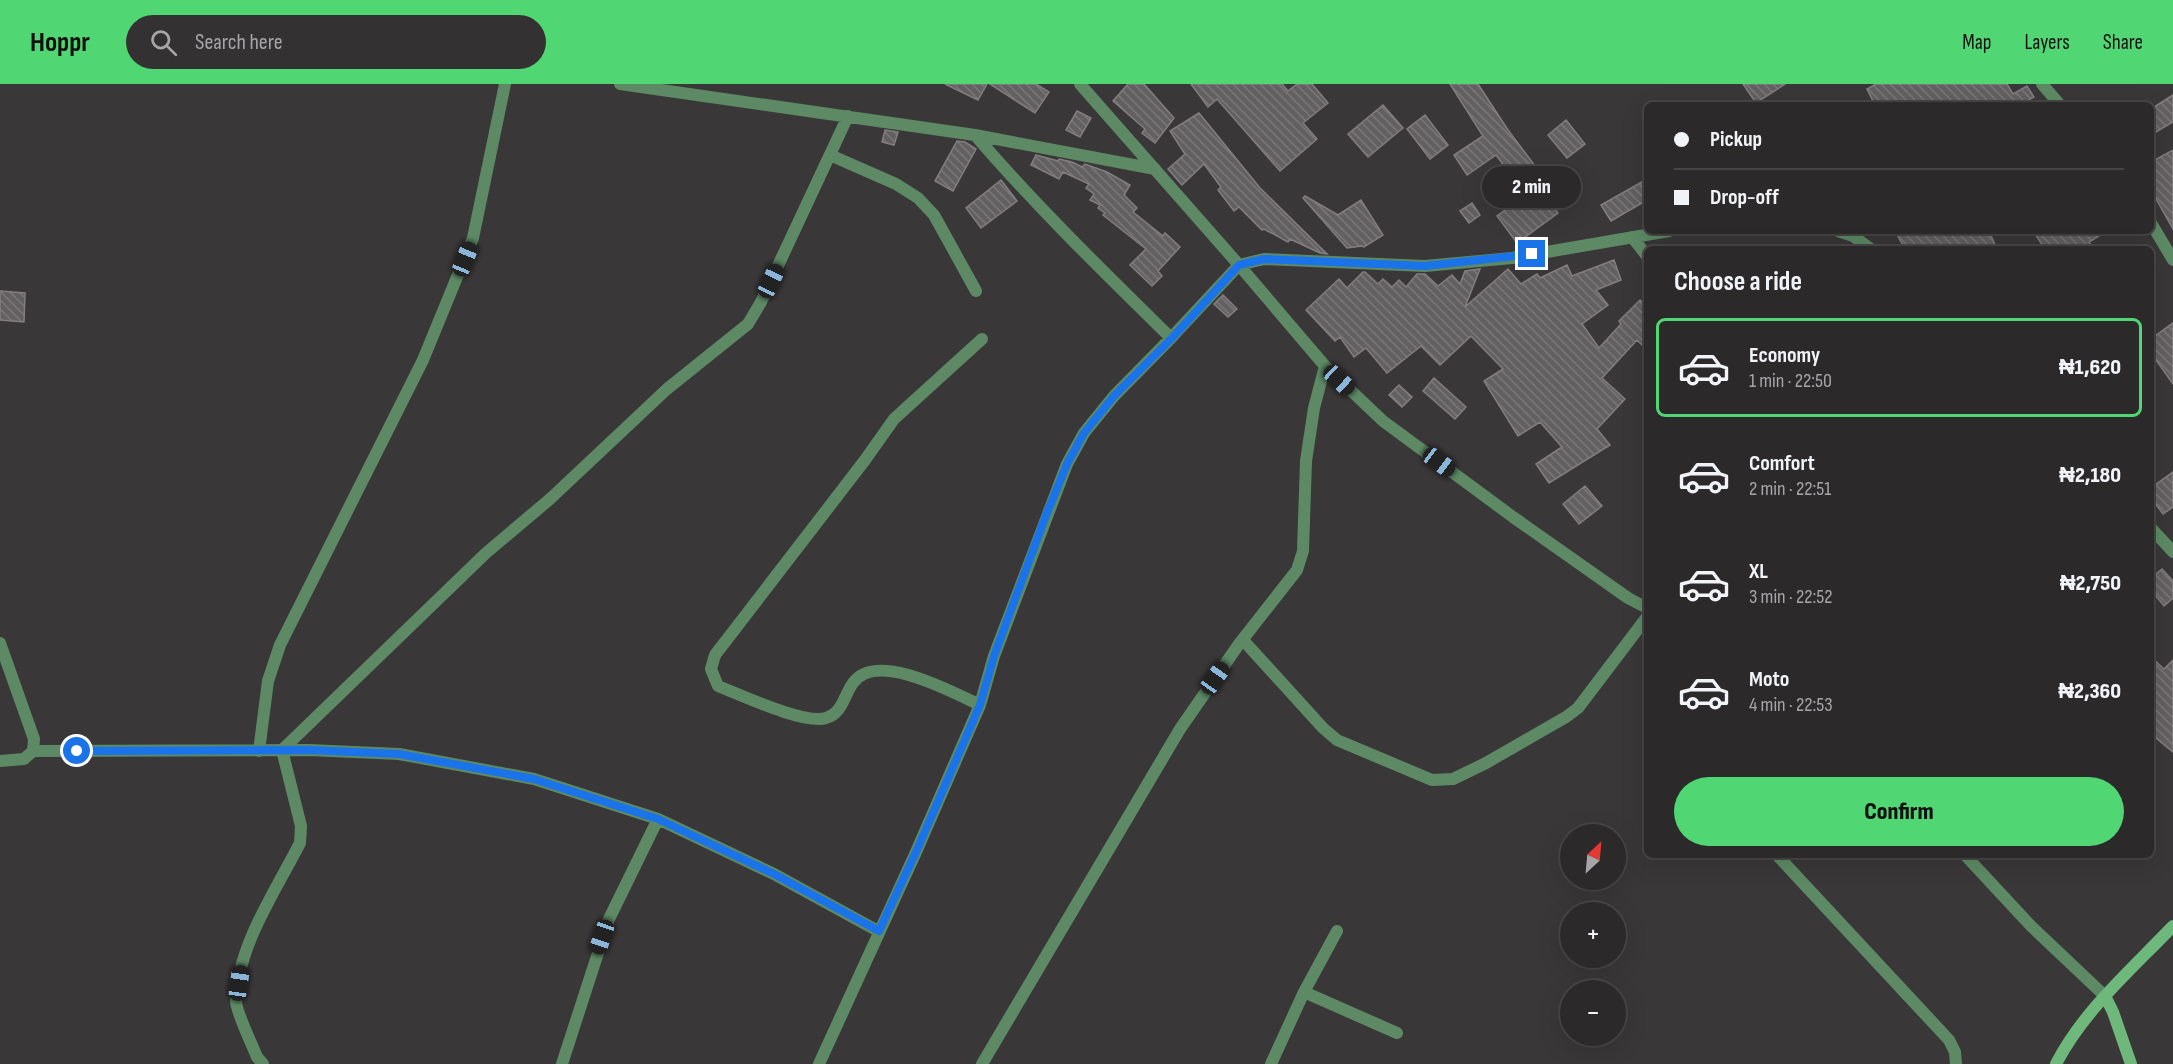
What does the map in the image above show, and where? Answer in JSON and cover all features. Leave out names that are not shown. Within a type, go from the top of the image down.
[{"type":"main road","points":[[2056,1064],[2064,1048],[2105,996],[2173,926]]},
{"type":"main road","points":[[2105,996],[2131,1064]]},
{"type":"street","points":[[259,751],[268,681],[280,645],[423,360],[473,238],[505,84]]},
{"type":"street","points":[[620,84],[975,135],[1155,169]]},
{"type":"street","points":[[1080,84],[1325,366],[1383,421],[1513,517],[1628,598],[1644,606]]},
{"type":"street","points":[[2042,84],[2057,102]]},
{"type":"street","points":[[282,750],[486,553],[550,499],[667,389],[748,324],[761,302],[848,116]]},
{"type":"street","points":[[975,135],[1009,175],[1172,338]]},
{"type":"street","points":[[830,155],[896,184],[918,198],[934,215],[976,291]]},
{"type":"street","points":[[2154,228],[2173,260]]},
{"type":"street","points":[[819,1064],[980,705],[994,656],[1067,464],[1084,433],[1114,396],[1172,338],[1239,265],[1264,259],[1425,266],[1512,258],[1650,234]]},
{"type":"street","points":[[1847,234],[1866,246]]},
{"type":"street","points":[[1632,237],[1644,252]]},
{"type":"street","points":[[980,705],[918,677],[877,670],[853,681],[840,710],[827,718],[807,720],[718,686],[711,669],[715,655],[894,419],[982,339]]},
{"type":"street","points":[[982,1064],[1180,729],[1243,640],[1297,570],[1303,551],[1306,461],[1314,408],[1325,366]]},
{"type":"street","points":[[2154,531],[2173,552]]},
{"type":"street","points":[[1243,640],[1336,740],[1432,780],[1443,780],[1453,779],[1486,763],[1578,708],[1644,621]]},
{"type":"street","points":[[0,643],[34,739],[33,751]]},
{"type":"street","points":[[264,1064],[257,1057],[236,1003],[242,964],[251,938],[300,843],[301,826],[282,750]]},
{"type":"street","points":[[0,761],[24,759],[33,751],[282,750],[399,754],[534,779],[658,819],[774,874],[879,931]]},
{"type":"street","points":[[562,1064],[609,919],[658,819]]},
{"type":"street","points":[[1780,858],[1949,1040],[1955,1052],[1956,1064]]},
{"type":"street","points":[[1968,858],[2031,926],[2105,996]]},
{"type":"street","points":[[1271,1064],[1304,992],[1337,931]]},
{"type":"street","points":[[1304,992],[1397,1033]]},
{"type":"building","points":[[945,84],[987,84],[978,100]]},
{"type":"building","points":[[990,84],[1036,84],[1049,92],[1035,113]]},
{"type":"building","points":[[1128,84],[1144,84],[1174,118],[1155,143],[1142,133],[1145,129],[1113,101]]},
{"type":"building","points":[[1191,84],[1282,84],[1288,91],[1297,84],[1312,84],[1328,103],[1303,123],[1317,139],[1280,171],[1217,99],[1208,107]]},
{"type":"building","points":[[1450,84],[1478,84],[1538,170],[1531,176],[1558,213],[1517,243],[1497,216],[1526,195],[1496,155],[1467,175],[1454,155],[1483,136]]},
{"type":"building","points":[[1743,84],[1785,84],[1758,102]]},
{"type":"building","points":[[1876,84],[2007,84],[2013,94],[2027,86],[2034,97],[2025,102],[1874,102],[1867,89]]},
{"type":"building","points":[[2173,95],[2173,122],[2154,133],[2154,107]]},
{"type":"building","points":[[1383,105],[1403,128],[1368,157],[1348,134]]},
{"type":"building","points":[[1077,111],[1091,118],[1080,137],[1066,130]]},
{"type":"building","points":[[1199,113],[1260,188],[1327,254],[1290,239],[1288,242],[1262,230],[1239,207],[1234,211],[1218,190],[1221,187],[1204,164],[1182,185],[1168,169],[1185,154],[1170,131]]},
{"type":"building","points":[[1425,115],[1448,145],[1430,159],[1407,129]]},
{"type":"building","points":[[1566,120],[1585,144],[1567,158],[1548,135]]},
{"type":"building","points":[[885,130],[898,132],[894,145],[882,142]]},
{"type":"building","points":[[957,141],[965,142],[976,149],[953,191],[935,181]]},
{"type":"building","points":[[2173,150],[2173,229],[2154,195],[2154,160]]},
{"type":"building","points":[[1036,155],[1072,162],[1082,167],[1085,164],[1107,172],[1130,185],[1124,195],[1137,208],[1133,212],[1163,236],[1165,233],[1180,247],[1158,271],[1162,276],[1152,286],[1130,265],[1146,249],[1103,215],[1105,213],[1098,208],[1100,205],[1090,200],[1094,194],[1086,188],[1089,184],[1063,172],[1059,179],[1031,165]]},
{"type":"building","points":[[1001,180],[1017,201],[981,228],[966,208]]},
{"type":"building","points":[[1644,181],[1644,202],[1611,221],[1601,205]]},
{"type":"building","points":[[1305,196],[1338,215],[1361,200],[1383,235],[1364,247],[1347,248],[1303,198]]},
{"type":"building","points":[[1472,203],[1480,215],[1469,223],[1460,211]]},
{"type":"building","points":[[1897,234],[1990,234],[1996,246],[1903,246]]},
{"type":"building","points":[[2035,234],[2102,234],[2089,242],[2092,246],[2043,246]]},
{"type":"building","points":[[1614,260],[1621,280],[1596,290],[1608,305],[1582,324],[1599,348],[1621,324],[1619,321],[1640,300],[1644,304],[1644,347],[1637,340],[1602,378],[1625,399],[1597,429],[1610,445],[1549,483],[1536,464],[1562,447],[1540,422],[1518,436],[1484,381],[1503,369],[1471,336],[1440,365],[1421,346],[1387,373],[1366,348],[1354,357],[1340,337],[1335,341],[1306,310],[1339,279],[1347,288],[1363,272],[1378,284],[1383,279],[1392,287],[1399,280],[1406,287],[1417,274],[1425,274],[1438,286],[1452,275],[1460,284],[1465,271],[1480,269],[1465,307],[1508,269],[1521,284],[1537,274],[1540,278],[1567,265],[1572,276]]},
{"type":"building","points":[[0,291],[25,293],[24,322],[0,320]]},
{"type":"building","points":[[1223,295],[1237,309],[1228,317],[1214,304]]},
{"type":"building","points":[[2173,323],[2173,384],[2154,357],[2154,337]]},
{"type":"building","points":[[1434,378],[1466,407],[1455,419],[1423,391]]},
{"type":"building","points":[[1399,385],[1412,397],[1402,407],[1389,395]]},
{"type":"building","points":[[2173,472],[2173,507],[2163,514],[2154,502],[2154,486]]},
{"type":"building","points":[[1585,486],[1602,506],[1579,524],[1563,504]]},
{"type":"building","points":[[2162,569],[2173,581],[2173,598],[2164,606],[2154,594],[2154,576]]},
{"type":"building","points":[[2154,660],[2164,669],[2173,660],[2173,752],[2154,736]]},
{"type":"route","points":[[77,751],[309,750],[399,754],[534,779],[658,819],[774,874],[879,931],[980,705],[994,656],[1067,464],[1084,433],[1114,396],[1172,338],[1239,265],[1264,259],[1425,266],[1532,254]]}]
